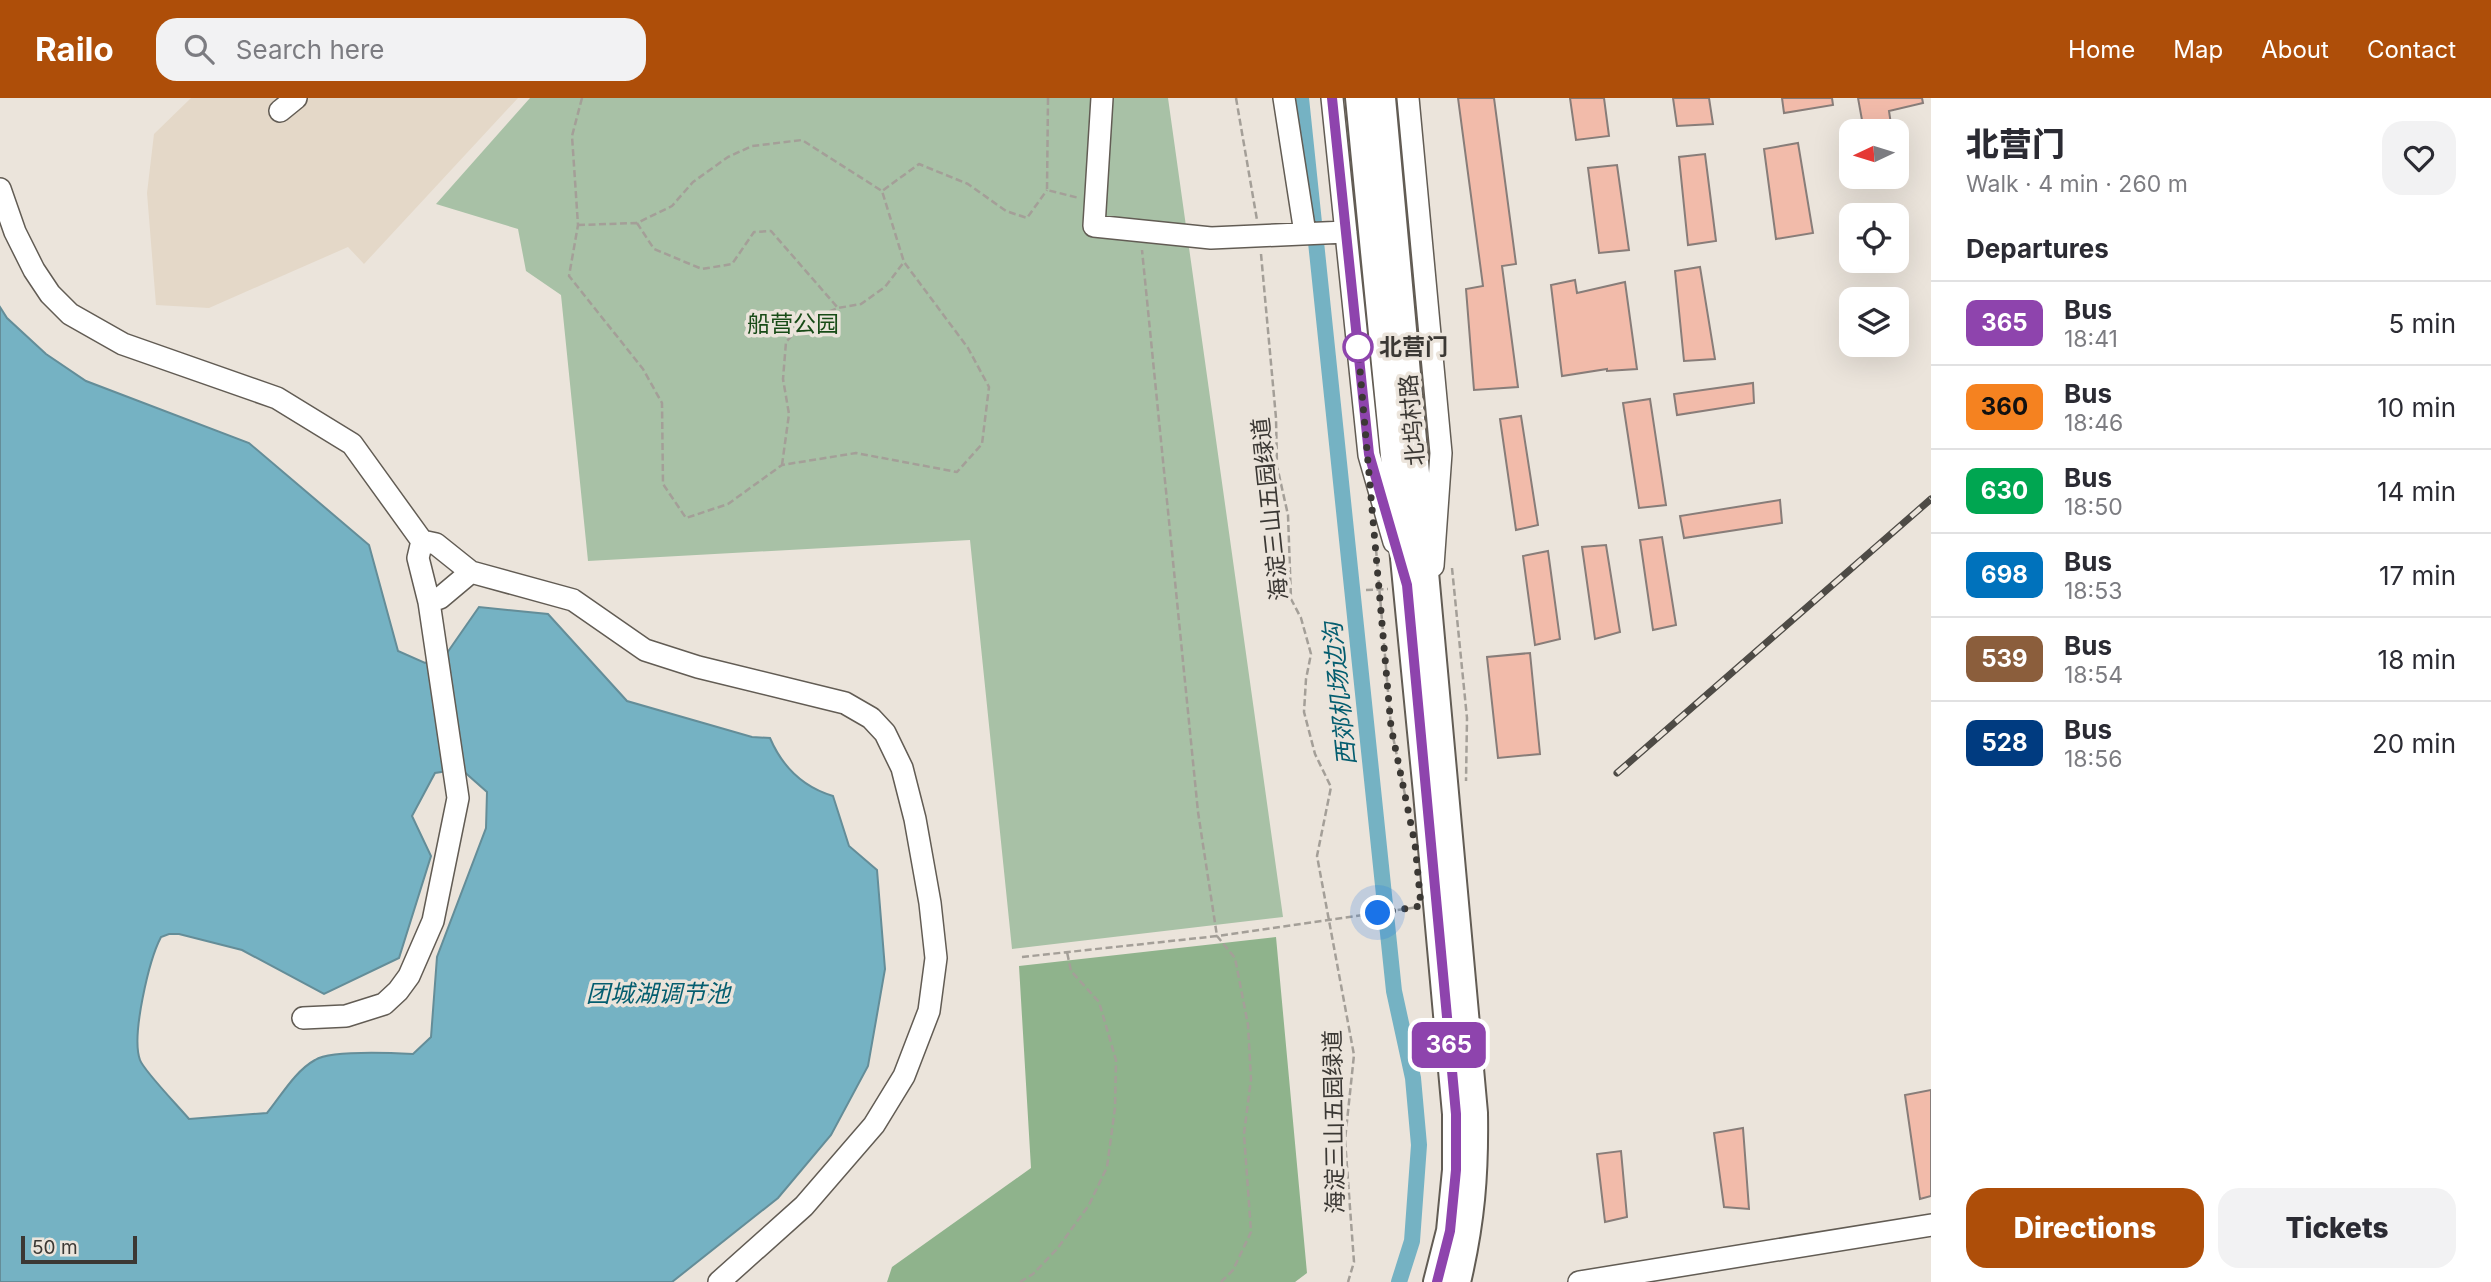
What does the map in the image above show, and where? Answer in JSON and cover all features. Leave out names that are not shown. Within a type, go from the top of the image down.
[{"type":"main road","name":"北坞村路","points":[[1359,98],[1397,587],[1456,1114],[1456,1170],[1450,1231],[1437,1282]]},
{"type":"main road","name":"北坞村路","points":[[1382,98],[1474,1113],[1475,1168],[1468,1232],[1457,1282]]},
{"type":"street","points":[[1102,98],[1094,226],[1211,238],[1346,232]]},
{"type":"street","points":[[1284,98],[1311,233]]},
{"type":"street","name":"北坞村路","points":[[1332,98],[1369,454],[1397,587]]},
{"type":"street","name":"北坞村路","points":[[1408,98],[1441,453],[1430,617]]},
{"type":"street","points":[[0,189],[15,232],[34,270],[50,294],[70,314],[123,344],[277,398],[352,444],[422,541],[436,544],[471,572],[573,600],[645,650],[698,667],[845,703],[871,718],[885,733],[902,768],[915,819],[930,903],[936,958],[929,1011],[904,1076],[874,1125],[804,1206],[719,1282]]},
{"type":"street","points":[[303,1018],[346,1016],[384,1004],[409,976],[433,921],[458,798],[429,602],[418,558],[422,541]]},
{"type":"street","points":[[429,602],[440,598],[471,572]]},
{"type":"street","points":[[1578,1282],[1931,1225]]},
{"type":"path","points":[[578,225],[637,223],[672,206],[693,182],[728,156],[752,146],[802,140],[882,191],[904,262],[968,348],[989,387],[982,444],[957,472],[856,453],[782,465],[728,504],[686,518],[663,484],[662,403],[643,369],[569,276],[578,225],[572,136],[582,98]]},
{"type":"path","points":[[882,191],[919,164],[968,184],[1006,211],[1027,218],[1047,190],[1048,98]]},
{"type":"path","name":"海淀三山五园绿道","points":[[1236,98],[1260,235],[1276,418],[1277,466],[1288,515],[1291,598],[1301,618],[1311,654],[1304,712],[1315,754],[1331,787],[1317,856],[1354,1055],[1345,1140],[1354,1262],[1348,1282]]},
{"type":"path","points":[[1047,190],[1096,202]]},
{"type":"path","points":[[637,223],[654,249],[702,269],[732,264],[754,233],[771,231],[838,308]]},
{"type":"path","points":[[1140,231],[1198,811],[1217,936],[1235,958],[1248,1024],[1251,1079],[1244,1135],[1251,1232],[1233,1270],[1220,1282]]},
{"type":"path","points":[[782,465],[789,414],[783,379],[786,342],[805,321],[838,308],[861,304],[885,287],[904,262]]},
{"type":"path","points":[[1377,549],[1391,727],[1407,805]]},
{"type":"path","points":[[1367,590],[1397,587]]},
{"type":"path","points":[[1023,957],[1217,936],[1393,911],[1421,906],[1420,899]]},
{"type":"path","points":[[1020,1282],[1033,1274],[1057,1249],[1089,1205],[1107,1167],[1115,1108],[1116,1060],[1099,1002],[1070,971],[1067,952]]},
{"type":"shaded area","points":[[191,98],[518,98],[364,264],[348,247],[209,308],[156,305],[147,193],[154,134]]},
{"type":"green space","name":"船营公园","points":[[530,98],[1168,98],[1283,917],[1012,949],[970,540],[588,561],[561,295],[526,271],[518,229],[436,204]]},
{"type":"green space","points":[[1276,937],[1307,1273],[1295,1282],[887,1282],[892,1267],[1031,1168],[1019,966]]},
{"type":"water","name":"团城湖调节池","points":[[0,307],[7,318],[46,354],[86,381],[249,443],[369,545],[398,651],[425,663],[447,653],[479,607],[548,614],[627,701],[752,737],[770,738],[781,758],[795,774],[812,787],[833,796],[849,846],[877,870],[885,969],[868,1066],[831,1135],[778,1198],[672,1282],[0,1282]],"holes":[[[461,769],[487,792],[486,828],[437,957],[431,1037],[413,1054],[348,1053],[315,1060],[295,1077],[267,1113],[189,1119],[143,1065],[138,1049],[143,998],[151,963],[161,937],[179,934],[242,950],[324,994],[399,958],[431,856],[412,816],[435,773]]]},
{"type":"building","points":[[1458,98],[1494,98],[1516,264],[1502,266],[1518,387],[1474,390],[1466,289],[1483,286]]},
{"type":"building","points":[[1570,98],[1604,98],[1609,136],[1576,140]]},
{"type":"building","points":[[1673,98],[1709,98],[1713,124],[1677,126]]},
{"type":"building","points":[[1782,98],[1832,98],[1833,105],[1784,113]]},
{"type":"building","points":[[1858,98],[1922,98],[1923,103],[1889,111],[1890,119],[1862,119]]},
{"type":"building","points":[[1798,143],[1813,233],[1776,239],[1764,149]]},
{"type":"building","points":[[1705,154],[1716,241],[1688,245],[1679,157]]},
{"type":"building","points":[[1617,165],[1629,250],[1599,253],[1588,168]]},
{"type":"building","points":[[1700,267],[1715,359],[1684,361],[1675,271]]},
{"type":"building","points":[[1575,280],[1577,293],[1625,282],[1637,369],[1607,369],[1562,376],[1551,285]]},
{"type":"building","points":[[1753,383],[1754,403],[1677,415],[1674,394]]},
{"type":"building","points":[[1650,399],[1666,505],[1639,508],[1623,403]]},
{"type":"building","points":[[1521,416],[1538,525],[1516,530],[1500,419]]},
{"type":"building","points":[[1780,500],[1782,523],[1684,538],[1680,516]]},
{"type":"building","points":[[1662,537],[1676,625],[1653,630],[1640,540]]},
{"type":"building","points":[[1606,545],[1620,632],[1595,639],[1582,547]]},
{"type":"building","points":[[1548,551],[1560,639],[1535,645],[1523,556]]},
{"type":"building","points":[[1530,653],[1540,754],[1498,758],[1487,657]]},
{"type":"building","points":[[1931,1090],[1931,1196],[1920,1199],[1905,1095]]},
{"type":"building","points":[[1743,1128],[1749,1209],[1724,1207],[1714,1133]]},
{"type":"building","points":[[1621,1151],[1627,1217],[1605,1222],[1597,1154]]},
{"type":"waterway","name":"西郊机场边沟","points":[[1301,98],[1394,991],[1413,1078],[1419,1145],[1412,1241],[1399,1282]]},
{"type":"railway","points":[[1617,773],[1931,499]]},
{"type":"bus line","name":"365","points":[[1332,98],[1369,454],[1407,585],[1456,1114],[1456,1170],[1450,1231],[1437,1282]]},
{"type":"place","name":"北营门","points":[[1358,347]]},
{"type":"route","points":[[1358,347],[1391,727],[1415,844],[1421,906],[1378,913]]}]
